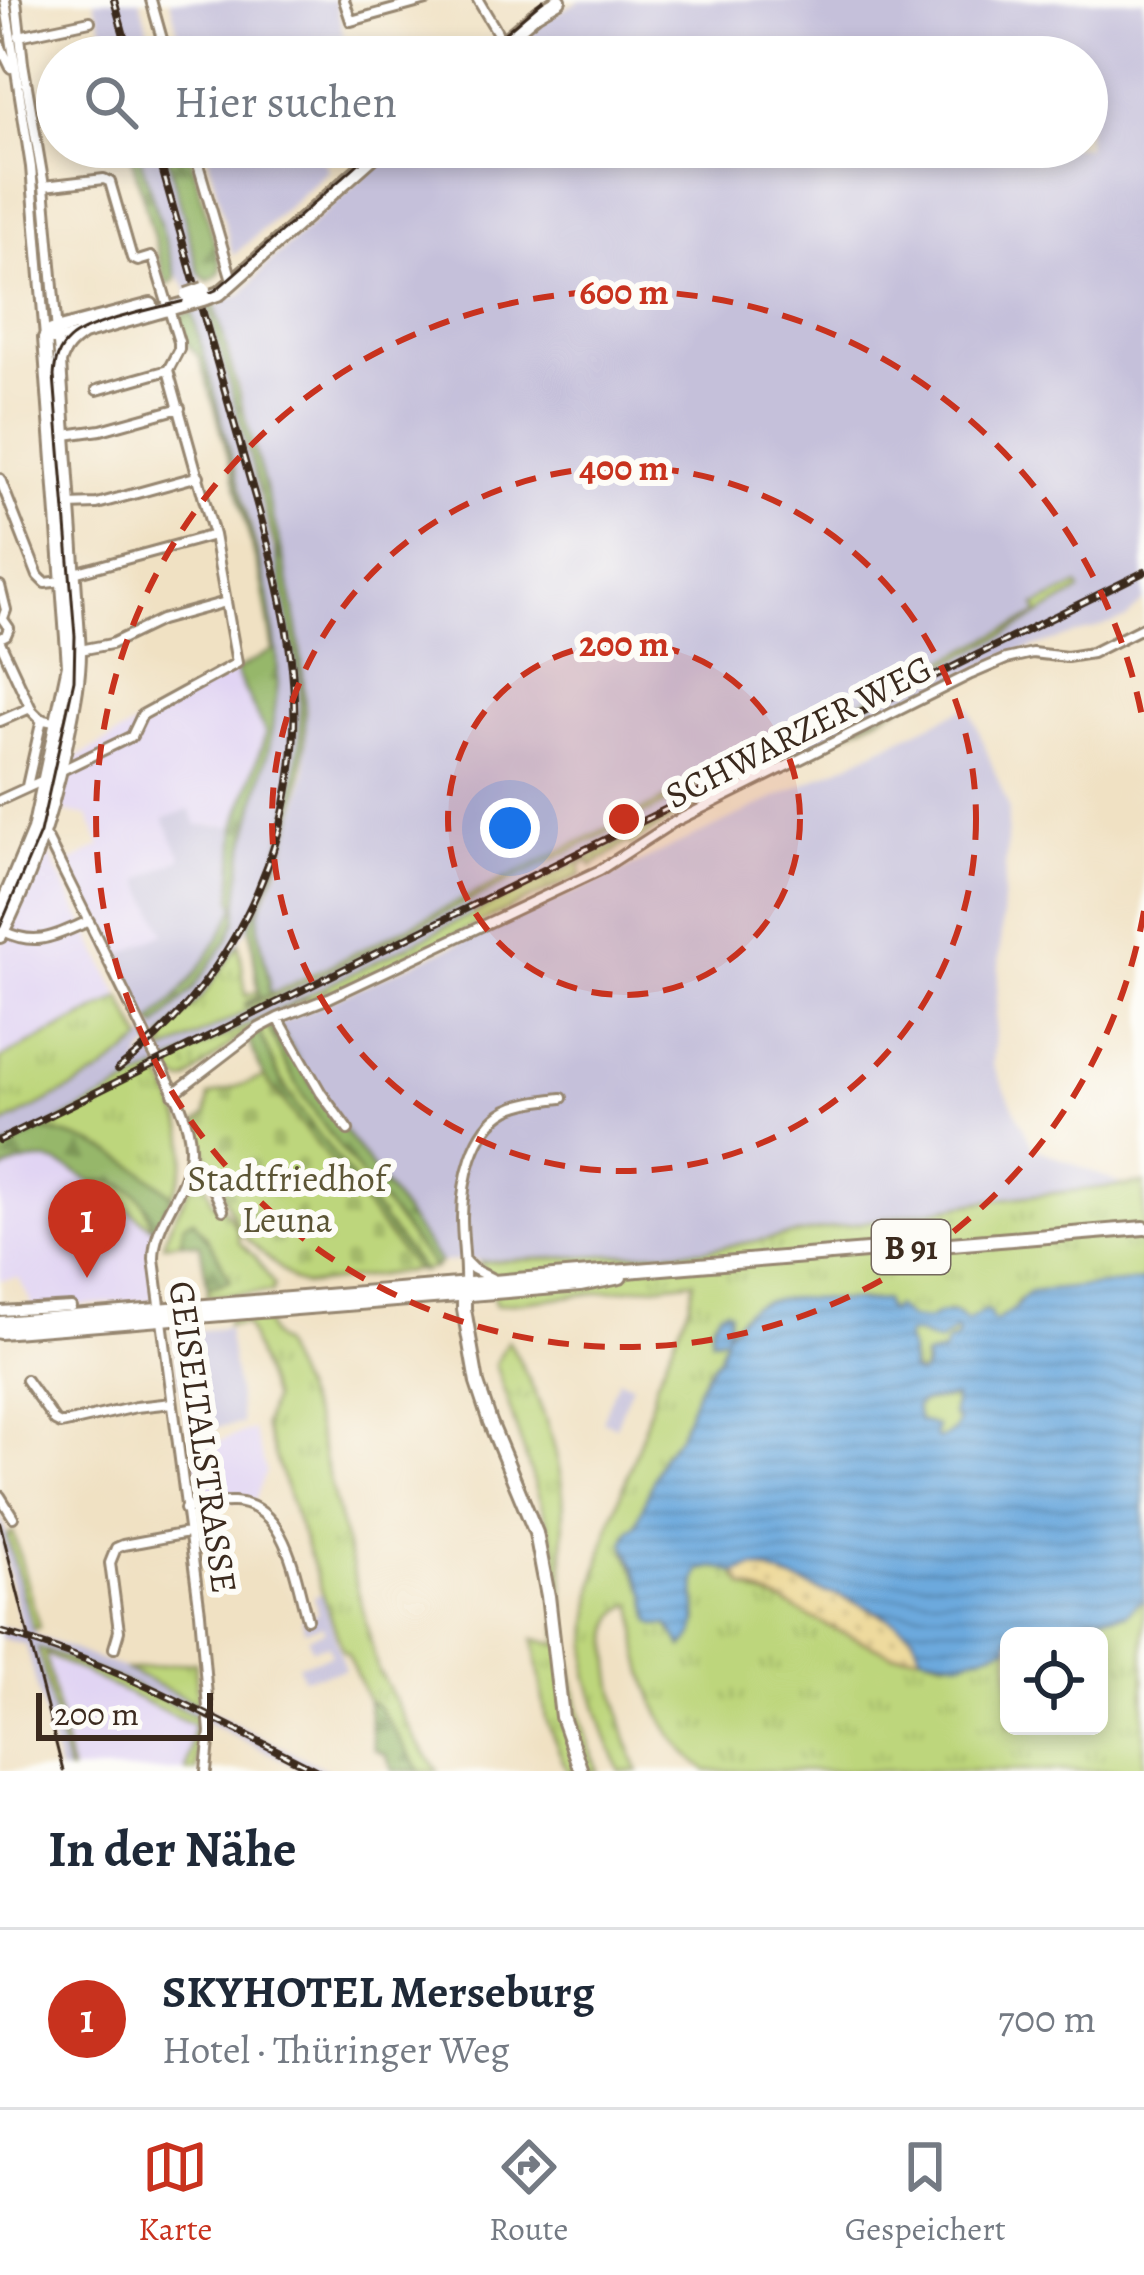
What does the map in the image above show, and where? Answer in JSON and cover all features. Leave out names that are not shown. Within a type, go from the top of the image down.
[{"type":"main road","points":[[509,36],[559,0]]},
{"type":"main road","points":[[1,933],[60,770],[78,681],[54,336],[220,293],[360,168]]},
{"type":"main road","points":[[0,911],[38,832],[69,665],[68,505],[59,363],[65,348],[83,333],[169,304]]},
{"type":"main road","name":"B 91","points":[[0,1327],[1144,1228]]},
{"type":"main road","name":"B 91","points":[[0,1327],[43,1314],[160,1313],[188,1306],[580,1285],[679,1265]]},
{"type":"main road","points":[[464,1289],[477,1383],[536,1533],[562,1717],[581,1771]]},
{"type":"street","points":[[5,0],[36,149]]},
{"type":"street","points":[[16,0],[19,69],[59,363]]},
{"type":"street","points":[[151,0],[161,36]]},
{"type":"street","points":[[344,0],[351,21],[427,0]]},
{"type":"street","points":[[478,0],[496,32]]},
{"type":"street","points":[[20,36],[89,21]]},
{"type":"street","points":[[0,45],[7,64],[19,69]]},
{"type":"street","points":[[40,168],[54,336]]},
{"type":"street","points":[[199,168],[232,281]]},
{"type":"street","points":[[0,800],[132,736],[142,715],[236,663],[214,536],[168,370],[179,349],[153,258],[132,258],[110,182],[44,186]]},
{"type":"street","points":[[54,336],[83,333]]},
{"type":"street","points":[[97,390],[168,370]]},
{"type":"street","points":[[64,435],[180,408]]},
{"type":"street","points":[[68,505],[97,504],[199,476]]},
{"type":"street","points":[[0,479],[38,576],[45,583],[214,536]]},
{"type":"street","points":[[0,586],[6,610],[2,618],[8,623],[1,645],[34,716],[58,723]]},
{"type":"street","points":[[79,650],[110,644],[161,620],[226,602]]},
{"type":"street","name":"SCHWARZER WEG","points":[[173,1094],[278,1018],[600,870],[674,822],[971,674],[1032,653],[1080,656],[1144,627]]},
{"type":"street","points":[[0,721],[30,708]]},
{"type":"street","points":[[27,786],[42,719]]},
{"type":"street","points":[[38,832],[48,840],[185,1118],[189,1166],[207,1174],[223,1210]]},
{"type":"street","points":[[1,933],[39,940],[89,921]]},
{"type":"street","points":[[278,1018],[320,1093],[348,1130]]},
{"type":"street","points":[[464,1289],[463,1195],[484,1132],[508,1110],[562,1098]]},
{"type":"street","name":"GEISELTALSTRASSE","points":[[189,1166],[154,1249],[207,1683],[206,1771]]},
{"type":"street","points":[[465,1261],[496,1281]]},
{"type":"street","points":[[156,1283],[170,1299],[188,1306]]},
{"type":"street","points":[[0,1311],[43,1314],[71,1306]]},
{"type":"street","points":[[26,1380],[61,1424],[172,1403]]},
{"type":"street","points":[[0,1496],[13,1517]]},
{"type":"street","points":[[185,1509],[236,1502],[270,1518],[307,1619]]},
{"type":"street","points":[[114,1648],[119,1631],[110,1563],[116,1548],[188,1533]]},
{"type":"shaded area","points":[[94,0],[140,0],[149,36],[105,36]]},
{"type":"shaded area","points":[[170,0],[335,0],[344,36],[179,36]]},
{"type":"shaded area","points":[[581,0],[1144,0],[1144,600],[1126,619],[1010,654],[929,689],[0,1151],[0,1126],[100,1074],[137,1047],[192,990],[227,941],[236,920],[249,821],[276,709],[277,654],[259,551],[186,288],[172,266],[143,168],[171,168],[189,228],[284,590],[301,709],[290,813],[250,925],[202,997],[136,1065],[1003,636],[1034,615],[272,993],[258,915],[279,871],[300,800],[307,714],[302,652],[281,541],[217,307],[242,294],[268,264],[374,168],[1108,168],[1108,36],[519,36]]},
{"type":"shaded area","points":[[211,168],[328,168],[329,170],[233,256]]},
{"type":"shaded area","points":[[235,671],[266,732],[235,826],[197,825],[182,858],[165,934],[113,959],[68,864],[101,846],[88,816],[56,810],[67,763]]},
{"type":"shaded area","points":[[969,706],[1009,808],[993,1065],[1033,1147],[1124,1185],[992,1200],[704,1250],[440,1262],[316,1091],[275,1025],[624,870]]},
{"type":"shaded area","points":[[190,809],[197,825],[235,826],[230,899],[234,907],[184,991],[151,1023],[141,1014],[113,959],[165,933],[140,880],[182,858],[163,819]]},
{"type":"shaded area","points":[[47,850],[121,998],[0,1059],[0,946]]},
{"type":"shaded area","points":[[22,1160],[64,1163],[154,1229],[149,1249],[154,1300],[33,1307],[19,1278],[0,1280],[0,1172]]},
{"type":"shaded area","points":[[227,1328],[242,1424],[187,1431],[172,1333]]},
{"type":"shaded area","points":[[618,1379],[632,1384],[616,1426],[602,1421]]},
{"type":"shaded area","points":[[253,1429],[266,1471],[255,1500],[200,1503],[192,1452]]},
{"type":"shaded area","points":[[0,1512],[35,1635],[127,1670],[330,1771],[305,1771],[129,1683],[40,1649],[68,1771],[59,1771],[26,1645],[0,1638],[0,1626],[22,1631],[0,1534]]},
{"type":"shaded area","points":[[322,1594],[345,1670],[303,1678],[298,1665],[331,1655],[328,1645],[311,1649],[308,1637],[325,1631],[322,1626],[304,1630],[302,1618],[318,1614],[314,1596]]},
{"type":"shaded area","points":[[43,1653],[194,1725],[186,1771],[71,1771]]},
{"type":"green space","points":[[135,168],[143,168],[176,275],[167,285]]},
{"type":"green space","points":[[171,168],[194,168],[221,267],[210,281],[199,272]]},
{"type":"green space","points":[[215,302],[283,555],[305,711],[302,772],[294,812],[259,913],[272,993],[245,1007],[259,996],[250,925],[290,813],[300,741],[300,680],[275,547],[207,304]]},
{"type":"green space","points":[[192,310],[268,593],[278,682],[271,738],[242,859],[236,920],[192,990],[157,1027],[151,1023],[199,969],[235,907],[236,825],[266,733],[235,671],[273,650],[262,584],[217,415],[199,357],[182,338],[175,318]]},
{"type":"green space","points":[[1078,586],[1080,591],[1003,636],[163,1053],[158,1050],[166,1046],[163,1037],[202,997],[239,944],[246,996],[260,990],[259,996],[245,1003],[268,996],[1038,614],[1036,606]]},
{"type":"green space","points":[[930,688],[631,845],[628,842],[592,866],[589,861],[580,865],[581,875],[335,991],[303,1000],[248,1030],[187,1081],[172,1076],[166,1065]]},
{"type":"green space","points":[[121,998],[143,1041],[100,1074],[0,1126],[0,1059]]},
{"type":"green space","points":[[275,1025],[316,1091],[440,1262],[434,1268],[321,1122],[283,1059],[268,1026]]},
{"type":"green space","points":[[268,1026],[321,1122],[434,1268],[422,1271],[310,1125],[259,1031]]},
{"type":"green space","points":[[259,1031],[292,1099],[422,1271],[415,1270],[264,1077],[248,1039]]},
{"type":"green space","points":[[158,1070],[180,1117],[186,1147],[172,1196],[112,1153],[42,1130]]},
{"type":"green space","name":"Stadtfriedhof Leuna","points":[[264,1077],[415,1270],[305,1285],[294,1281],[240,1233],[194,1125],[206,1116],[209,1096]]},
{"type":"green space","points":[[42,1130],[96,1145],[158,1183],[172,1196],[154,1229],[141,1199],[118,1184],[92,1183],[48,1161],[25,1161],[0,1172],[0,1151]]},
{"type":"green space","points":[[196,1174],[205,1181],[213,1204],[232,1221],[239,1242],[274,1285],[272,1292],[207,1296],[208,1288],[230,1280],[205,1234],[184,1224],[181,1242],[163,1244]]},
{"type":"green space","points":[[108,1180],[139,1197],[154,1229],[92,1183]]},
{"type":"green space","points":[[1144,1183],[1144,1281],[1031,1292],[997,1321],[991,1320],[990,1313],[967,1321],[951,1311],[918,1320],[886,1310],[884,1301],[854,1300],[773,1303],[758,1308],[727,1332],[729,1323],[717,1316],[713,1321],[717,1339],[724,1335],[725,1339],[719,1357],[698,1388],[679,1436],[664,1453],[636,1524],[626,1535],[625,1550],[646,1594],[651,1622],[667,1624],[683,1647],[698,1621],[694,1585],[700,1570],[715,1567],[736,1573],[743,1586],[756,1593],[893,1654],[944,1660],[1000,1648],[1000,1735],[1108,1735],[1108,1627],[1051,1627],[1127,1614],[1144,1600],[1144,1771],[707,1771],[681,1747],[654,1702],[639,1651],[633,1604],[617,1615],[610,1637],[616,1697],[638,1771],[620,1771],[587,1675],[595,1579],[656,1383],[694,1281],[496,1305],[480,1262],[704,1250],[992,1200]]},
{"type":"green space","points":[[193,1219],[230,1281],[208,1288],[200,1244],[181,1242],[184,1224]]},
{"type":"green space","points":[[266,1316],[269,1332],[280,1344],[314,1420],[378,1670],[438,1771],[420,1771],[377,1705],[368,1701],[343,1652],[264,1425],[272,1399],[246,1324],[227,1325],[228,1319]]},
{"type":"green space","points":[[958,1332],[956,1339],[944,1352],[924,1357],[924,1372],[911,1371],[907,1335],[917,1333],[940,1342]]},
{"type":"green space","points":[[508,1340],[536,1396],[556,1455],[563,1496],[568,1647],[576,1698],[598,1771],[567,1771],[546,1719],[534,1639],[559,1645],[556,1549],[495,1364]]},
{"type":"green space","points":[[954,1397],[953,1416],[958,1424],[938,1439],[917,1419],[916,1407]]},
{"type":"green space","points":[[13,1532],[39,1627],[33,1629],[7,1536]]},
{"type":"green space","points":[[38,1648],[128,1683],[199,1718],[196,1771],[186,1771],[194,1725],[45,1654],[68,1771]]},
{"type":"green space","points":[[195,1662],[198,1704],[127,1670]]},
{"type":"green space","points":[[368,1701],[377,1705],[420,1771],[393,1771],[386,1755],[374,1749]]},
{"type":"sand","points":[[753,1567],[812,1585],[885,1617],[913,1636],[921,1654],[893,1654],[743,1586],[736,1573]]},
{"type":"water","points":[[1144,1281],[1144,1600],[1127,1614],[1051,1627],[1000,1627],[1000,1649],[961,1661],[921,1654],[912,1633],[880,1613],[753,1567],[736,1573],[715,1567],[700,1570],[695,1590],[696,1629],[683,1647],[668,1624],[651,1622],[646,1594],[624,1543],[662,1456],[679,1436],[698,1388],[719,1357],[725,1337],[711,1339],[711,1326],[720,1311],[730,1312],[727,1332],[755,1305],[791,1298],[884,1300],[887,1310],[895,1306],[909,1318],[928,1320],[954,1312],[967,1321],[985,1310],[997,1321],[1025,1296]],"holes":[[[958,1332],[944,1352],[924,1357],[924,1372],[911,1371],[907,1335],[940,1342]],[[954,1397],[953,1416],[958,1424],[938,1439],[937,1426],[919,1421],[916,1407]]]},
{"type":"tram line","points":[[501,36],[543,0]]},
{"type":"tram line","points":[[0,927],[40,833],[74,680],[75,636],[54,376],[60,352],[69,340],[94,326],[216,290],[353,168]]},
{"type":"tram line","points":[[0,1523],[63,1771]]},
{"type":"railway","points":[[114,0],[124,36]]},
{"type":"railway","points":[[118,1069],[200,989],[232,942],[258,891],[277,838],[289,783],[294,726],[292,668],[277,581],[162,168]]},
{"type":"railway","points":[[0,1140],[1144,572]]},
{"type":"railway","points":[[0,1632],[122,1675],[317,1771]]},
{"type":"place","name":"SKYHOTEL Merseburg","points":[[87,1278]]}]
